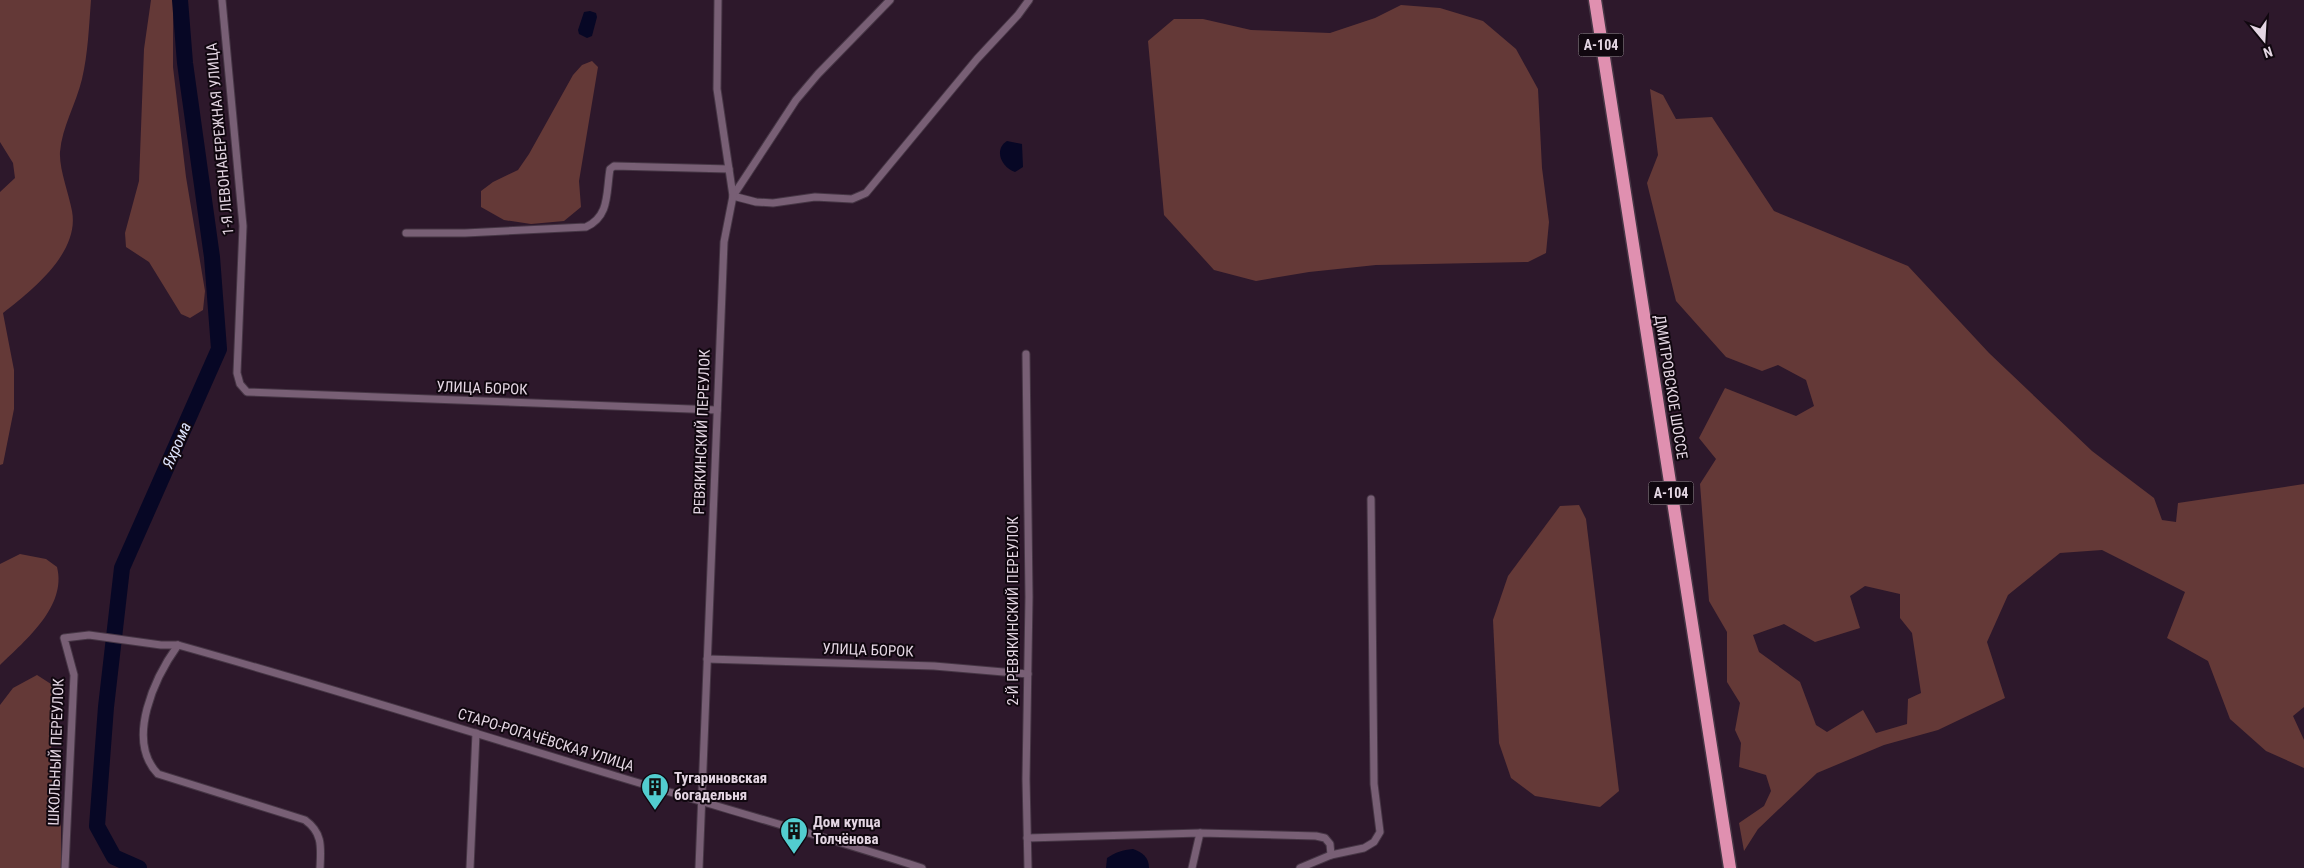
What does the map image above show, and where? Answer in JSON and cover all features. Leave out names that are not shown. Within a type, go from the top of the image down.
[{"type":"highway","name":"ДМИТРОВСКОЕ ШОССЕ","points":[[1594,0],[1730,868]]},
{"type":"street","name":"1-Я ЛЕВОНАБЕРЕЖНАЯ УЛИЦА","points":[[222,0],[243,226],[237,373],[240,384],[247,392]]},
{"type":"street","name":"РЕВЯКИНСКИЙ ПЕРЕУЛОК","points":[[699,868],[724,242],[733,196],[717,89],[718,0]]},
{"type":"street","points":[[890,0],[818,74],[796,100],[733,196],[756,202],[773,203],[815,197],[852,199],[866,193],[977,59],[1030,0]]},
{"type":"street","points":[[406,233],[465,233],[586,228],[596,222],[604,212],[610,170],[614,166],[729,169]]},
{"type":"street","name":"2-Й РЕВЯКИНСКИЙ ПЕРЕУЛОК","points":[[1026,354],[1028,674],[1026,779],[1028,868]]},
{"type":"street","name":"УЛИЦА БОРОК","points":[[247,392],[717,410]]},
{"type":"street","points":[[1300,868],[1331,855],[1364,848],[1374,842],[1380,832],[1374,784],[1371,499]]},
{"type":"street","name":"СТАРО-РОГАЧЁВСКАЯ УЛИЦА","points":[[64,638],[89,635],[161,645],[178,645],[306,681],[853,845],[922,868]]},
{"type":"street","name":"ШКОЛЬНЫЙ ПЕРЕУЛОК","points":[[64,638],[74,675],[65,868]]},
{"type":"street","points":[[178,645],[155,682],[148,702],[144,735],[145,752],[149,763],[158,774],[304,820],[312,825],[321,841],[320,868]]},
{"type":"street","name":"УЛИЦА БОРОК","points":[[707,659],[934,666],[1028,674]]},
{"type":"street","points":[[470,868],[476,733]]},
{"type":"street","points":[[1027,838],[1200,833],[1316,836],[1325,838],[1330,844],[1331,855]]},
{"type":"street","points":[[1192,868],[1200,833]]},
{"type":"shaded area","points":[[0,0],[91,0],[84,69],[63,134],[60,152],[72,211],[72,227],[69,242],[51,270],[27,294],[3,313],[14,370],[14,409],[3,464],[0,465],[0,192],[15,178],[13,163],[0,142]]},
{"type":"shaded area","points":[[151,0],[173,0],[173,67],[186,177],[205,291],[203,310],[190,318],[181,314],[149,262],[126,247],[125,233],[139,181],[144,49]]},
{"type":"shaded area","points":[[1401,5],[1440,8],[1483,21],[1516,49],[1538,89],[1542,168],[1549,222],[1546,253],[1528,262],[1376,265],[1309,272],[1256,281],[1214,270],[1164,215],[1148,41],[1174,19],[1203,19],[1251,30],[1330,33],[1375,18]]},
{"type":"shaded area","points":[[592,61],[598,67],[579,181],[581,207],[564,221],[531,224],[504,220],[481,207],[481,191],[493,182],[518,170],[529,154],[573,75],[582,65]]},
{"type":"shaded area","points":[[1650,89],[1663,95],[1676,119],[1712,117],[1774,211],[1908,266],[1989,353],[2092,451],[2154,498],[2162,520],[2176,522],[2178,503],[2304,484],[2304,707],[2293,716],[2304,740],[2304,768],[2266,751],[2230,719],[2208,661],[2167,638],[2185,592],[2102,550],[2060,553],[2008,595],[1987,642],[2005,698],[1938,730],[1884,745],[1817,773],[1758,829],[1744,851],[1739,823],[1764,806],[1771,791],[1766,775],[1739,767],[1741,743],[1735,730],[1740,703],[1727,682],[1727,632],[1709,601],[1700,484],[1716,459],[1699,438],[1725,388],[1796,416],[1814,406],[1806,380],[1778,365],[1762,371],[1726,357],[1676,301],[1647,183],[1658,155]],"holes":[[[1865,586],[1900,594],[1900,618],[1912,633],[1921,693],[1908,699],[1907,724],[1876,733],[1863,710],[1827,732],[1816,725],[1800,682],[1759,652],[1753,635],[1784,624],[1815,642],[1860,628],[1850,596]]]},
{"type":"shaded area","points":[[1579,505],[1586,519],[1619,791],[1600,807],[1535,796],[1511,778],[1499,743],[1493,620],[1508,576],[1560,506]]},
{"type":"shaded area","points":[[20,554],[46,559],[57,567],[56,595],[42,621],[0,665],[0,564]]},
{"type":"shaded area","points":[[37,675],[51,684],[55,700],[50,761],[61,827],[61,868],[0,868],[0,705],[13,688]]},
{"type":"water","points":[[584,12],[596,13],[597,17],[592,36],[587,38],[579,34],[578,30]]},
{"type":"water","points":[[1007,141],[1022,144],[1023,167],[1015,172],[1006,167],[1001,158],[1001,149]]},
{"type":"water","points":[[1133,849],[1144,856],[1148,861],[1149,868],[1106,868],[1107,858],[1113,854]]},
{"type":"waterway","name":"Яхрома","points":[[139,868],[114,857],[97,826],[106,707],[122,568],[219,349],[212,257],[185,63],[180,0]]},
{"type":"place","name":"Тугариновская богадельня","points":[[655,811]]},
{"type":"place","name":"Дом купца Толчёнова","points":[[794,855]]}]
